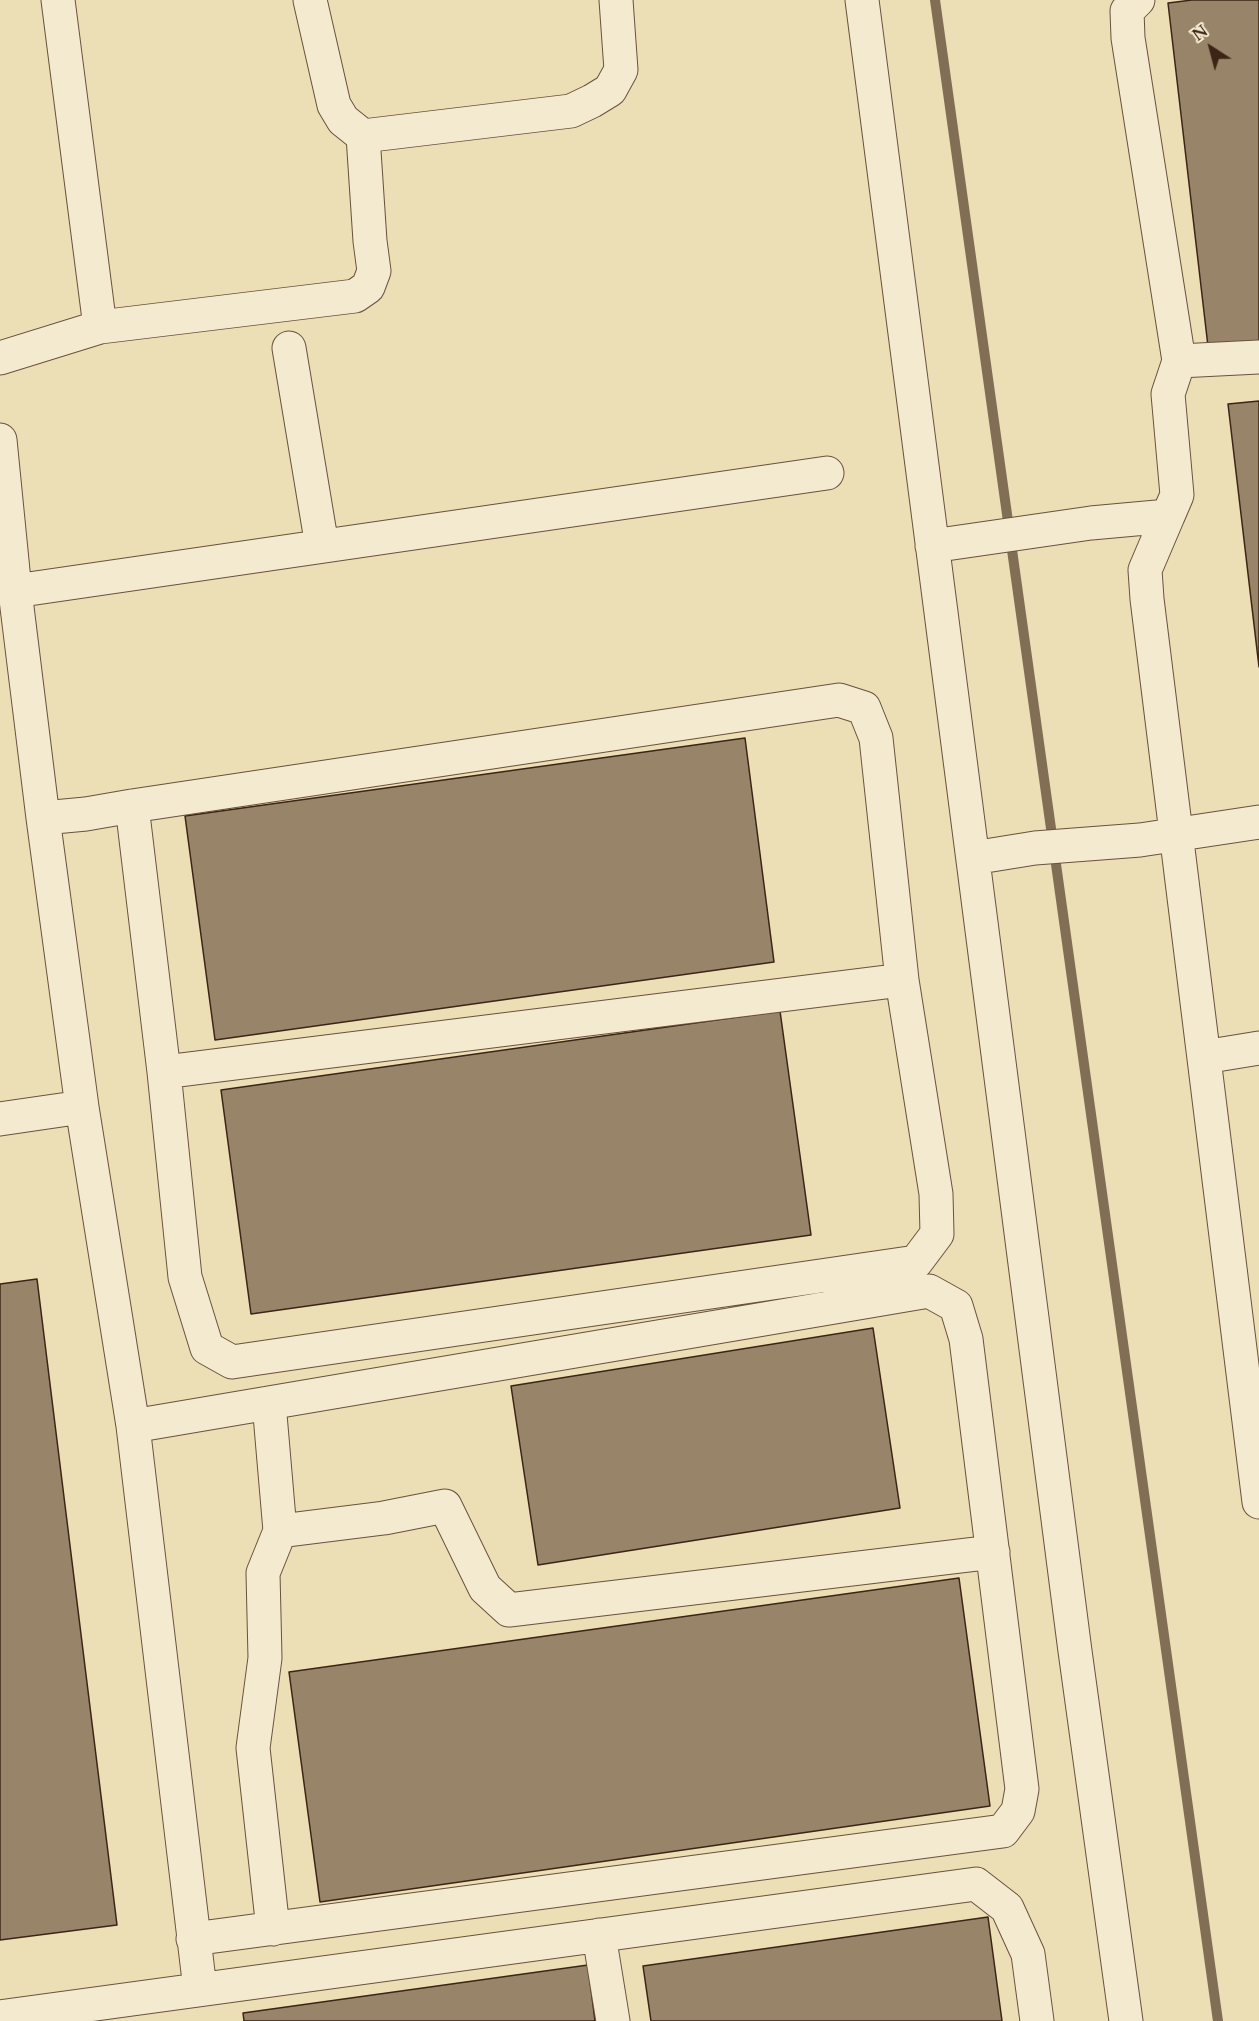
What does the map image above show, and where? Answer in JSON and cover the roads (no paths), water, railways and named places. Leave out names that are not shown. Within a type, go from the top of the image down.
[{"type":"street","points":[[58,0],[100,327]]},
{"type":"street","points":[[310,0],[334,105],[343,120],[363,136],[571,111],[592,101],[610,90],[621,70],[616,0]]},
{"type":"street","points":[[862,0],[1075,1652],[1126,2021]]},
{"type":"street","points":[[1138,0],[1127,11],[1128,38],[1179,361],[1168,394],[1177,495],[1145,570],[1204,1057],[1249,1344],[1259,1502]]},
{"type":"street","points":[[0,358],[100,327],[356,297],[368,287],[374,271],[363,136]]},
{"type":"street","points":[[289,348],[322,546]]},
{"type":"street","points":[[1179,361],[1259,357]]},
{"type":"street","points":[[0,440],[15,591],[43,818],[82,1107],[133,1426],[200,1989]]},
{"type":"street","points":[[15,591],[827,473]]},
{"type":"street","points":[[932,546],[1091,523],[1168,516]]},
{"type":"street","points":[[43,818],[86,814],[132,806],[839,700],[864,708],[876,738],[902,980],[936,1194],[937,1233],[916,1262],[232,1362],[207,1348],[185,1277],[164,1071],[132,806]]},
{"type":"street","points":[[972,858],[1035,848],[1140,840],[1259,822]]},
{"type":"street","points":[[164,1071],[902,980]]},
{"type":"street","points":[[1204,1057],[1259,1048]]},
{"type":"street","points":[[0,1119],[82,1107]]},
{"type":"street","points":[[133,1426],[929,1291],[956,1306],[966,1339],[1022,1789],[1018,1811],[1003,1831],[194,1940]]},
{"type":"street","points":[[269,1403],[280,1531],[263,1573],[265,1658],[252,1748],[273,1929]]},
{"type":"street","points":[[280,1531],[384,1518],[446,1506],[485,1588],[509,1610],[993,1552]]},
{"type":"street","points":[[0,2017],[164,2008],[200,1989],[976,1884],[1007,1908],[1028,1954],[1037,2021]]},
{"type":"street","points":[[599,1935],[613,2021]]},
{"type":"waterway","points":[[935,0],[1218,2021]]}]
